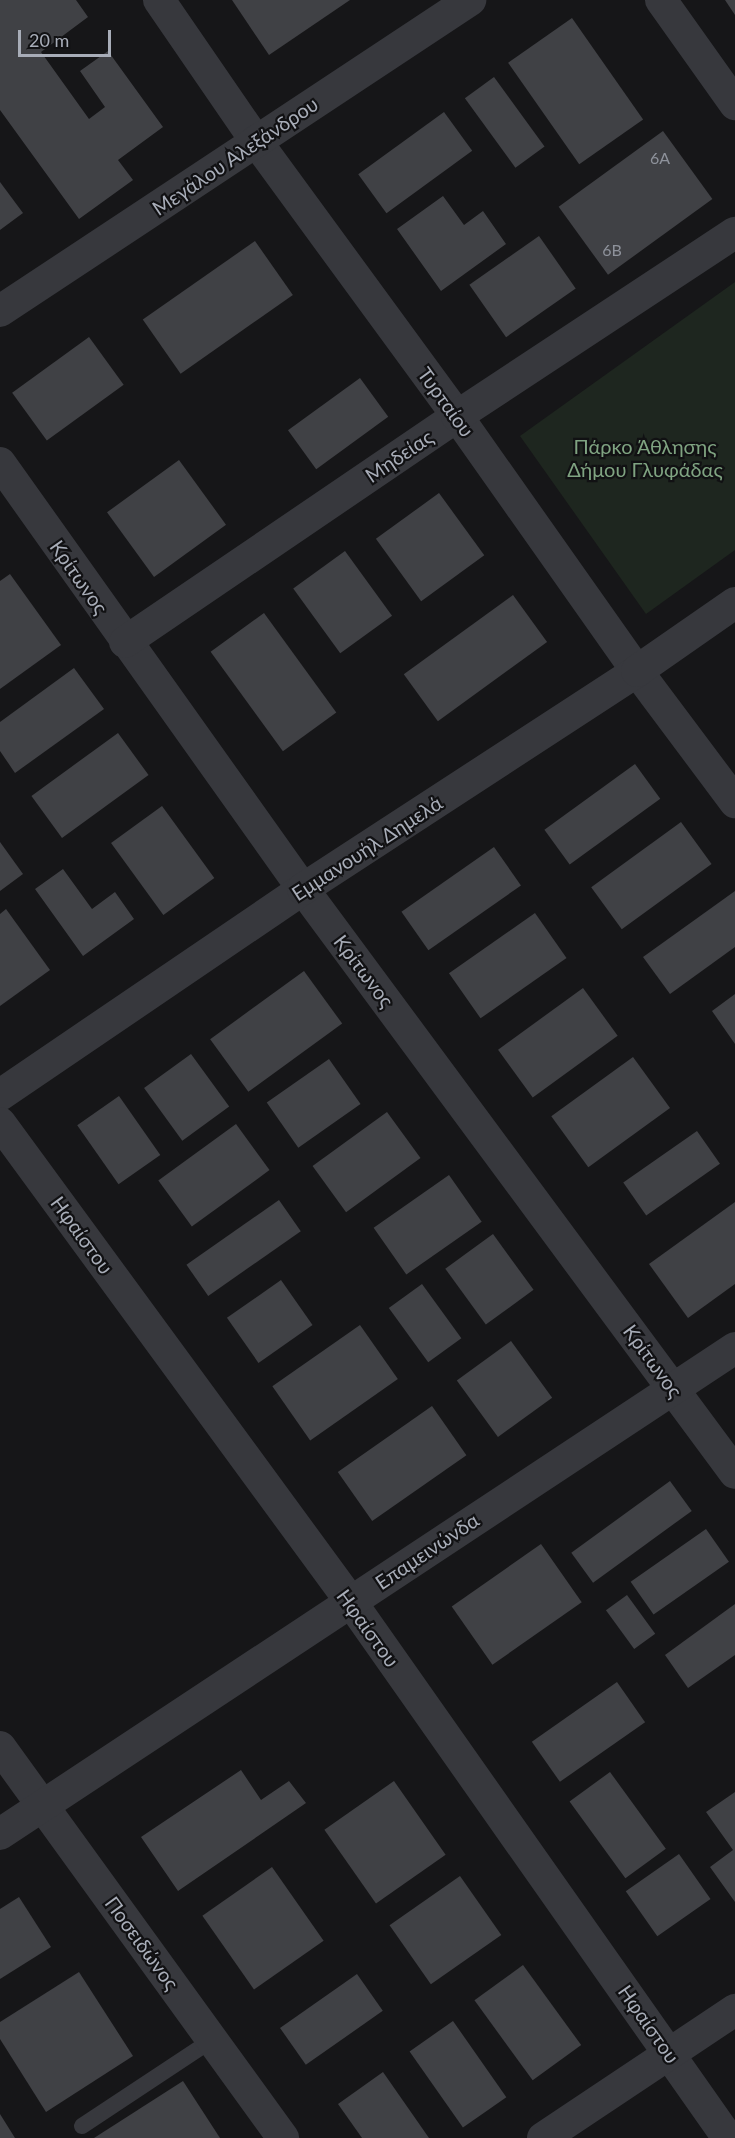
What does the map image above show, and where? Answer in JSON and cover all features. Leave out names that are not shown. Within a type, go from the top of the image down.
[{"type":"street","name":"Τυρταίου","points":[[159,0],[256,141],[457,416],[637,671],[735,802]]},
{"type":"street","name":"Μεγάλου Αλεξάνδρου","points":[[0,311],[470,0]]},
{"type":"street","points":[[660,0],[735,104]]},
{"type":"street","name":"Μηδείας","points":[[125,642],[457,416],[735,233]]},
{"type":"street","name":"Κρίτωνος","points":[[0,463],[125,642],[303,889],[735,1473]]},
{"type":"street","name":"Εμμανουήλ Δημελά","points":[[0,1095],[303,889],[637,671],[735,603]]},
{"type":"street","name":"Ηφαίστου","points":[[0,1123],[351,1602],[670,2052],[728,2138]]},
{"type":"street","name":"Επαμεινώνδα","points":[[0,1834],[735,1348]]},
{"type":"street","name":"Ποσειδώνος","points":[[0,1747],[284,2138]]},
{"type":"street","points":[[543,2138],[735,2010]]},
{"type":"lane","points":[[82,2126],[212,2040]]},
{"type":"green space","name":"Πάρκο Άθλησης Δήμου Γλυφάδας","points":[[735,282],[735,550],[646,614],[520,436]]},
{"type":"building","points":[[0,0],[76,0],[88,17],[41,52],[89,119],[105,107],[80,71],[108,51],[163,127],[118,160],[133,180],[79,219],[0,110]]},
{"type":"building","points":[[232,0],[350,0],[269,55]]},
{"type":"building","points":[[725,0],[735,0],[735,15]]},
{"type":"building","points":[[572,18],[643,120],[579,164],[508,63]]},
{"type":"building","points":[[494,77],[545,147],[515,168],[465,98]]},
{"type":"building","points":[[444,112],[472,151],[386,213],[358,174]]},
{"type":"building","points":[[663,131],[712,199],[608,275],[559,207]]},
{"type":"building","points":[[0,182],[23,213],[0,230]]},
{"type":"building","points":[[443,196],[464,225],[483,211],[506,244],[441,291],[397,229]]},
{"type":"building","points":[[539,236],[576,288],[506,337],[469,285]]},
{"type":"building","points":[[255,241],[293,295],[181,374],[143,320]]},
{"type":"building","points":[[89,337],[124,385],[47,441],[12,393]]},
{"type":"building","points":[[360,378],[388,417],[316,469],[288,430]]},
{"type":"building","points":[[179,460],[226,525],[154,577],[107,512]]},
{"type":"building","points":[[439,493],[484,555],[421,601],[376,539]]},
{"type":"building","points":[[345,551],[392,616],[340,653],[293,589]]},
{"type":"building","points":[[10,574],[61,645],[0,689],[0,581]]},
{"type":"building","points":[[513,595],[547,642],[438,721],[404,674]]},
{"type":"building","points":[[264,613],[336,713],[283,751],[211,652]]},
{"type":"building","points":[[74,668],[104,709],[15,773],[0,751],[0,722]]},
{"type":"building","points":[[118,733],[149,775],[62,838],[31,796]]},
{"type":"building","points":[[635,764],[660,799],[570,865],[544,830]]},
{"type":"building","points":[[162,806],[214,878],[163,915],[111,843]]},
{"type":"building","points":[[681,822],[712,864],[622,929],[591,887]]},
{"type":"building","points":[[0,842],[23,874],[0,891]]},
{"type":"building","points":[[494,847],[521,886],[428,950],[401,912]]},
{"type":"building","points":[[63,869],[92,909],[115,892],[134,919],[83,956],[35,889]]},
{"type":"building","points":[[735,891],[735,947],[670,994],[643,957]]},
{"type":"building","points":[[6,909],[50,970],[0,1006],[0,914]]},
{"type":"building","points":[[535,913],[567,958],[481,1018],[449,973]]},
{"type":"building","points":[[304,971],[342,1024],[248,1092],[210,1039]]},
{"type":"building","points":[[583,988],[618,1036],[533,1097],[498,1050]]},
{"type":"building","points":[[735,994],[735,1044],[712,1011]]},
{"type":"building","points":[[191,1054],[229,1107],[182,1141],[144,1088]]},
{"type":"building","points":[[633,1057],[670,1108],[588,1167],[551,1116]]},
{"type":"building","points":[[329,1059],[361,1104],[298,1148],[267,1103]]},
{"type":"building","points":[[119,1096],[160,1155],[119,1184],[77,1125]]},
{"type":"building","points":[[387,1112],[421,1158],[346,1212],[313,1166]]},
{"type":"building","points":[[236,1124],[270,1170],[192,1227],[158,1180]]},
{"type":"building","points":[[697,1131],[720,1164],[646,1215],[623,1183]]},
{"type":"building","points":[[449,1175],[482,1222],[406,1274],[374,1228]]},
{"type":"building","points":[[279,1200],[301,1231],[208,1296],[186,1265]]},
{"type":"building","points":[[735,1202],[735,1284],[688,1318],[649,1264]]},
{"type":"building","points":[[493,1234],[534,1290],[486,1325],[445,1269]]},
{"type":"building","points":[[281,1280],[313,1325],[258,1363],[227,1318]]},
{"type":"building","points":[[422,1284],[461,1338],[428,1362],[389,1308]]},
{"type":"building","points":[[360,1325],[398,1379],[310,1440],[272,1386]]},
{"type":"building","points":[[511,1341],[552,1398],[498,1437],[457,1380]]},
{"type":"building","points":[[432,1406],[466,1455],[372,1521],[338,1472]]},
{"type":"building","points":[[670,1481],[692,1511],[593,1583],[571,1553]]},
{"type":"building","points":[[706,1529],[729,1562],[654,1615],[631,1582]]},
{"type":"building","points":[[541,1544],[582,1602],[492,1665],[452,1607]]},
{"type":"building","points":[[627,1595],[655,1634],[634,1649],[606,1610]]},
{"type":"building","points":[[735,1604],[735,1655],[688,1688],[665,1655]]},
{"type":"building","points":[[617,1682],[645,1722],[560,1782],[532,1742]]},
{"type":"building","points":[[241,1770],[261,1800],[289,1781],[306,1803],[178,1891],[141,1837]]},
{"type":"building","points":[[610,1772],[666,1849],[625,1878],[570,1801]]},
{"type":"building","points":[[394,1781],[446,1855],[376,1903],[324,1830]]},
{"type":"building","points":[[735,1792],[735,1902],[710,1867],[733,1850],[706,1812]]},
{"type":"building","points":[[679,1854],[711,1899],[657,1936],[626,1891]]},
{"type":"building","points":[[272,1867],[324,1941],[254,1989],[202,1916]]},
{"type":"building","points":[[460,1876],[501,1935],[431,1984],[390,1925]]},
{"type":"building","points":[[19,1897],[51,1947],[0,1979],[0,1909]]},
{"type":"building","points":[[523,1965],[581,2045],[533,2080],[474,2000]]},
{"type":"building","points":[[79,1972],[133,2056],[46,2112],[0,2039],[0,2022]]},
{"type":"building","points":[[357,1974],[383,2011],[306,2065],[280,2028]]},
{"type":"building","points":[[453,2021],[506,2097],[463,2128],[410,2051]]},
{"type":"building","points":[[383,2072],[429,2138],[362,2138],[338,2104]]},
{"type":"building","points":[[183,2081],[220,2138],[94,2138]]},
{"type":"building","points":[[0,2114],[15,2138],[0,2138]]}]
